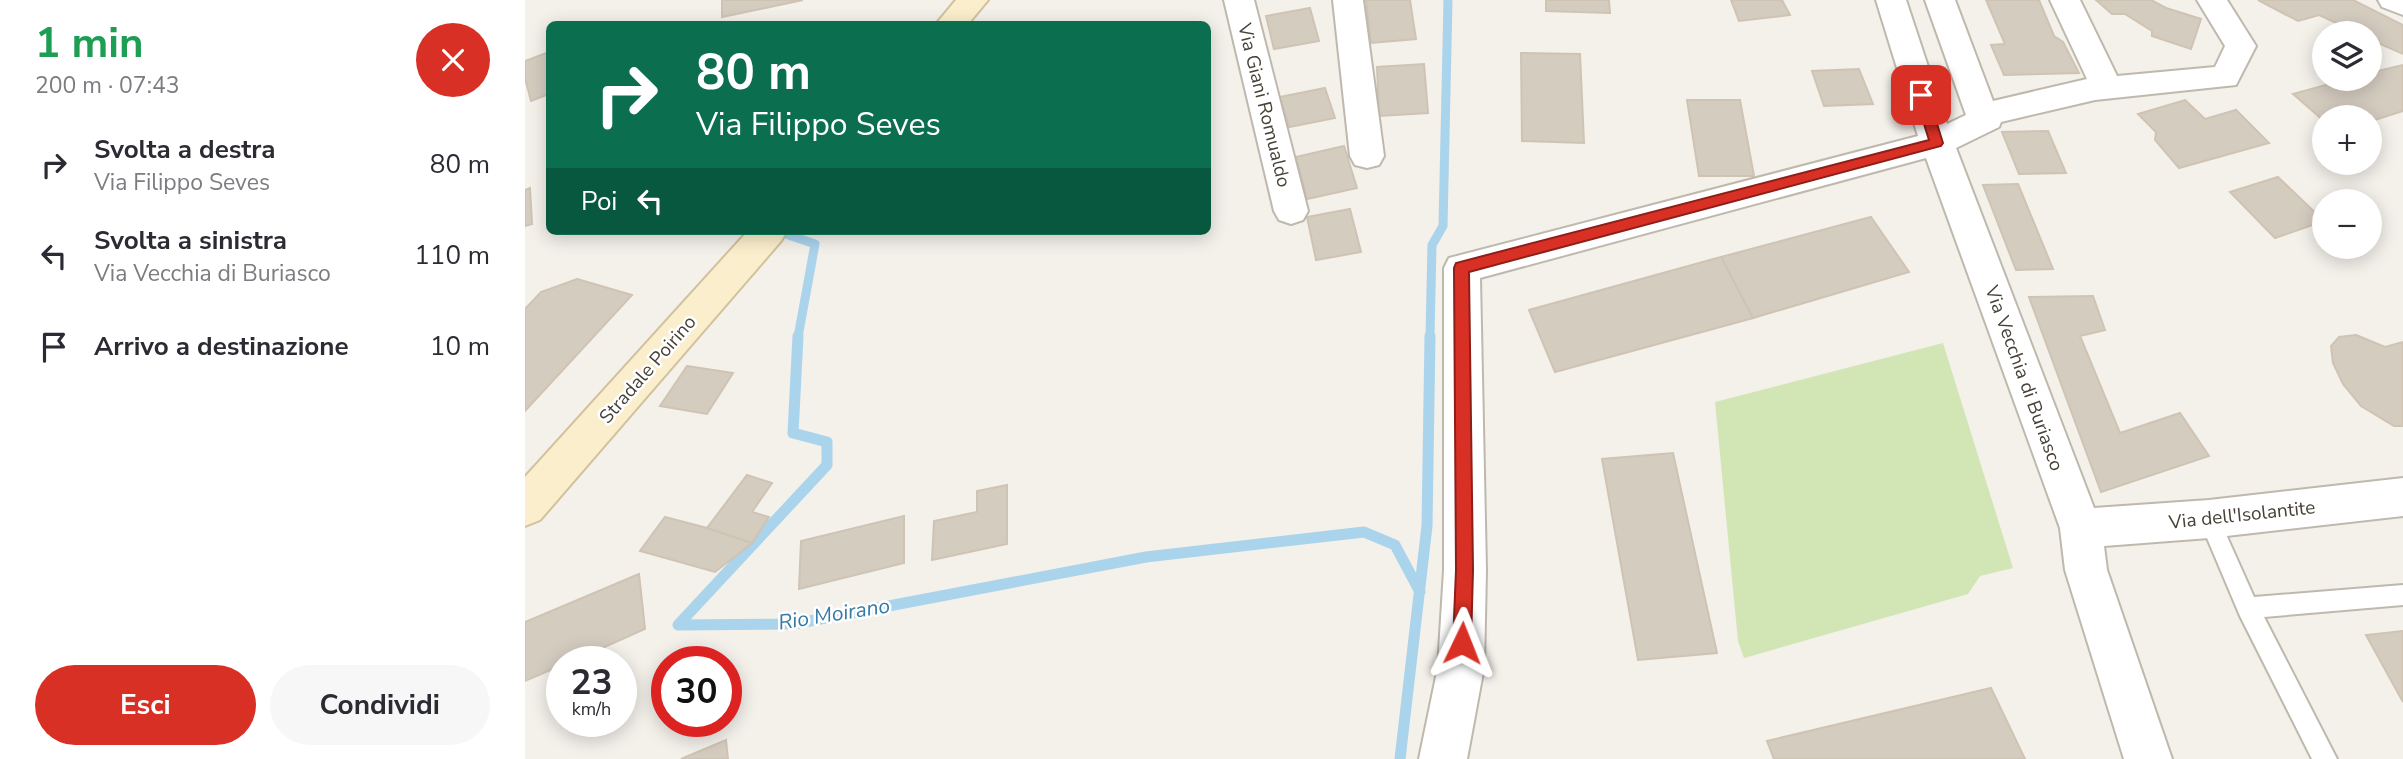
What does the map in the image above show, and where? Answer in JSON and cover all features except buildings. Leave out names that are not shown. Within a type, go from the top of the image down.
[{"type":"main road","points":[[954,21],[973,0]]},
{"type":"main road","name":"Stradale Poirino","points":[[525,507],[760,241]]},
{"type":"street","name":"Via Giani Romualdo","points":[[1239,0],[1291,211]]},
{"type":"street","points":[[1348,0],[1367,156]]},
{"type":"street","name":"Via Vecchia di Buriasco","points":[[1891,0],[1937,143],[2081,528],[2087,570],[2148,759]]},
{"type":"street","points":[[1443,759],[1461,667],[1465,556],[1462,268],[1937,143],[1987,119],[1982,115],[1940,0]]},
{"type":"street","points":[[2065,0],[2107,88]]},
{"type":"street","points":[[1982,115],[2107,88],[2225,77],[2241,46],[2212,0]]},
{"type":"street","points":[[2393,0],[2403,5]]},
{"type":"street","name":"Via dell'Isolantite","points":[[2081,528],[2209,519],[2403,497]]},
{"type":"lane","points":[[2209,519],[2248,608],[2325,759]]},
{"type":"lane","points":[[2248,608],[2403,595]]},
{"type":"green space","points":[[1943,343],[2013,568],[1980,576],[1968,594],[1744,658],[1738,641],[1715,402]]},
{"type":"waterway","points":[[1430,337],[1432,245],[1443,226],[1448,0]]},
{"type":"waterway","name":"Rio Moirano","points":[[789,235],[815,244],[798,337]]},
{"type":"waterway","name":"Rio Moirano","points":[[798,336],[793,433],[827,442],[827,465],[678,625],[794,624],[1146,557],[1364,532],[1395,545],[1419,591]]},
{"type":"waterway","points":[[1419,591],[1427,526],[1430,336]]},
{"type":"waterway","points":[[1400,759],[1419,591]]},
{"type":"route","points":[[1462,643],[1465,570],[1462,268],[1937,143],[1921,95]]}]
